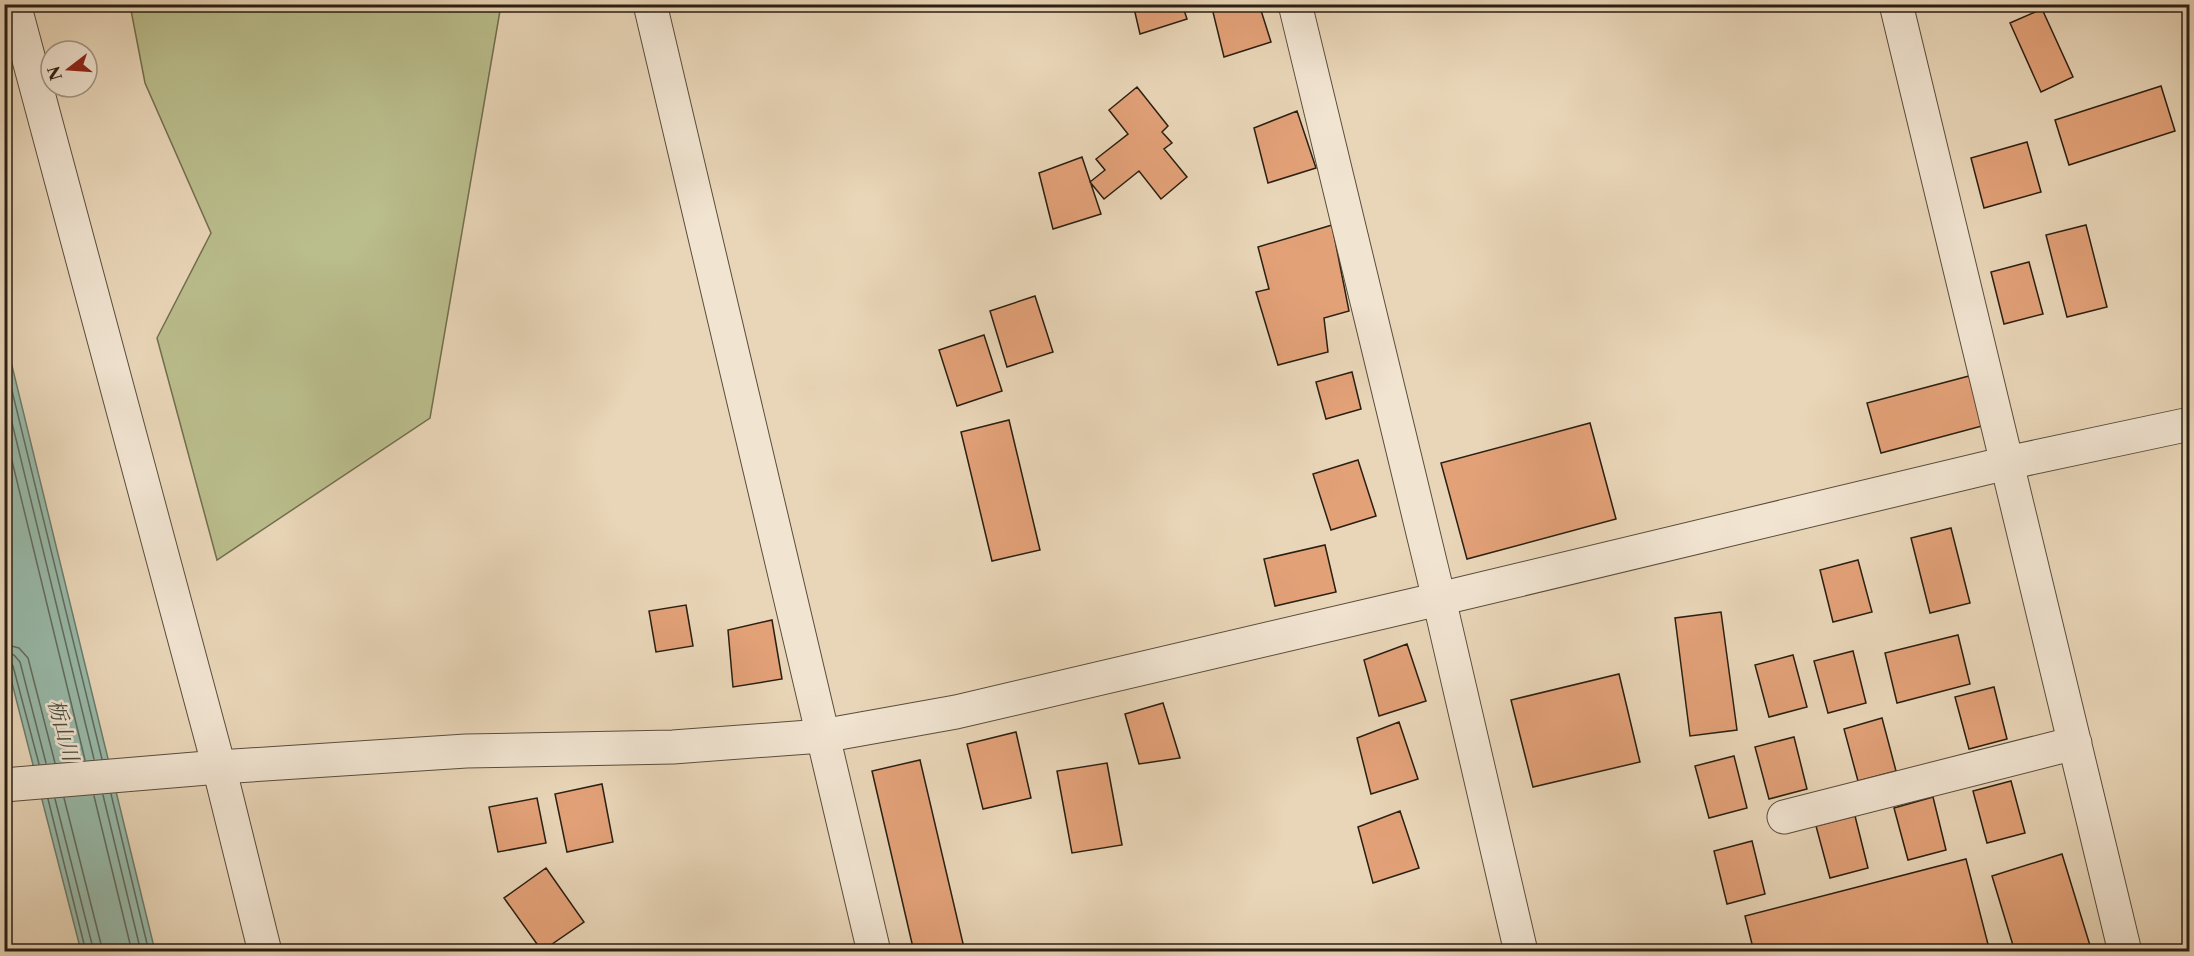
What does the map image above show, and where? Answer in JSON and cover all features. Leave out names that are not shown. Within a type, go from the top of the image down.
[{"type":"street","points":[[14,4],[219,767],[265,951]]},
{"type":"street","points":[[650,4],[874,951]]},
{"type":"street","points":[[1295,4],[1439,599],[1521,951]]},
{"type":"street","points":[[1896,4],[2125,951]]},
{"type":"street","points":[[4,784],[466,751],[673,747],[822,736],[956,712],[2007,463],[2190,424]]},
{"type":"street","points":[[1784,817],[2075,743]]},
{"type":"green space","points":[[130,5],[501,5],[430,418],[217,560],[157,338],[211,233],[145,83]]},
{"type":"water","name":"栃山川","points":[[4,333],[155,951],[81,951],[5,656]]},
{"type":"building","points":[[1133,4],[1182,4],[1187,19],[1140,34]]},
{"type":"building","points":[[1211,4],[1259,4],[1271,42],[1224,57]]},
{"type":"building","points":[[2042,9],[2073,77],[2041,92],[2010,23]]},
{"type":"building","points":[[2161,86],[2175,131],[2069,165],[2055,120]]},
{"type":"building","points":[[1137,87],[1168,126],[1162,132],[1172,143],[1164,149],[1187,177],[1161,199],[1139,171],[1104,199],[1090,182],[1105,170],[1096,159],[1128,134],[1109,110]]},
{"type":"building","points":[[1297,111],[1316,168],[1268,183],[1254,128]]},
{"type":"building","points":[[2027,142],[2041,192],[1984,208],[1971,158]]},
{"type":"building","points":[[1082,157],[1101,214],[1053,229],[1039,173]]},
{"type":"building","points":[[1332,225],[1349,311],[1324,318],[1328,352],[1278,365],[1256,292],[1269,289],[1258,247]]},
{"type":"building","points":[[2086,225],[2107,307],[2067,317],[2046,235]]},
{"type":"building","points":[[2029,262],[2043,314],[2004,324],[1991,272]]},
{"type":"building","points":[[1035,296],[1053,352],[1007,367],[990,311]]},
{"type":"building","points":[[984,335],[1002,391],[957,406],[939,350]]},
{"type":"building","points":[[1352,372],[1361,409],[1326,419],[1316,382]]},
{"type":"building","points":[[1969,376],[1982,426],[1881,453],[1867,403]]},
{"type":"building","points":[[1009,420],[1040,550],[992,561],[961,432]]},
{"type":"building","points":[[1590,423],[1616,519],[1467,559],[1441,463]]},
{"type":"building","points":[[1358,460],[1376,516],[1331,530],[1313,474]]},
{"type":"building","points":[[1951,528],[1970,603],[1930,613],[1911,538]]},
{"type":"building","points":[[1325,545],[1336,592],[1275,606],[1264,559]]},
{"type":"building","points":[[1858,560],[1872,612],[1833,622],[1820,570]]},
{"type":"building","points":[[686,605],[693,646],[656,652],[649,611]]},
{"type":"building","points":[[1721,612],[1737,730],[1690,736],[1675,618]]},
{"type":"building","points":[[772,620],[782,679],[733,687],[728,630]]},
{"type":"building","points":[[1958,635],[1970,684],[1897,703],[1885,653]]},
{"type":"building","points":[[1407,644],[1426,701],[1379,716],[1364,660]]},
{"type":"building","points":[[1853,651],[1866,703],[1828,713],[1814,661]]},
{"type":"building","points":[[1793,655],[1807,707],[1769,717],[1755,665]]},
{"type":"building","points":[[1619,674],[1640,762],[1533,787],[1511,700]]},
{"type":"building","points":[[1994,687],[2007,739],[1969,749],[1955,697]]},
{"type":"building","points":[[1163,703],[1180,758],[1139,764],[1125,714]]},
{"type":"building","points":[[1882,718],[1896,771],[1858,781],[1844,729]]},
{"type":"building","points":[[1399,722],[1418,779],[1371,794],[1357,738]]},
{"type":"building","points":[[1016,732],[1031,798],[983,809],[967,744]]},
{"type":"building","points":[[1794,737],[1807,789],[1769,799],[1755,747]]},
{"type":"building","points":[[1734,756],[1747,808],[1709,818],[1695,766]]},
{"type":"building","points":[[920,760],[965,952],[914,952],[872,771]]},
{"type":"building","points":[[1107,763],[1122,845],[1072,853],[1057,771]]},
{"type":"building","points":[[2011,781],[2025,833],[1987,843],[1973,791]]},
{"type":"building","points":[[602,784],[613,842],[567,852],[555,794]]},
{"type":"building","points":[[1933,797],[1946,850],[1908,860],[1894,808]]},
{"type":"building","points":[[537,798],[546,843],[498,852],[489,807]]},
{"type":"building","points":[[1400,811],[1419,868],[1373,883],[1358,827]]},
{"type":"building","points":[[1855,816],[1868,868],[1830,878],[1816,826]]},
{"type":"building","points":[[1752,841],[1765,894],[1727,904],[1714,851]]},
{"type":"building","points":[[2062,854],[2092,952],[2015,952],[1992,876]]},
{"type":"building","points":[[1966,859],[1990,952],[1754,952],[1745,916]]},
{"type":"building","points":[[546,868],[584,922],[542,951],[504,898]]}]
